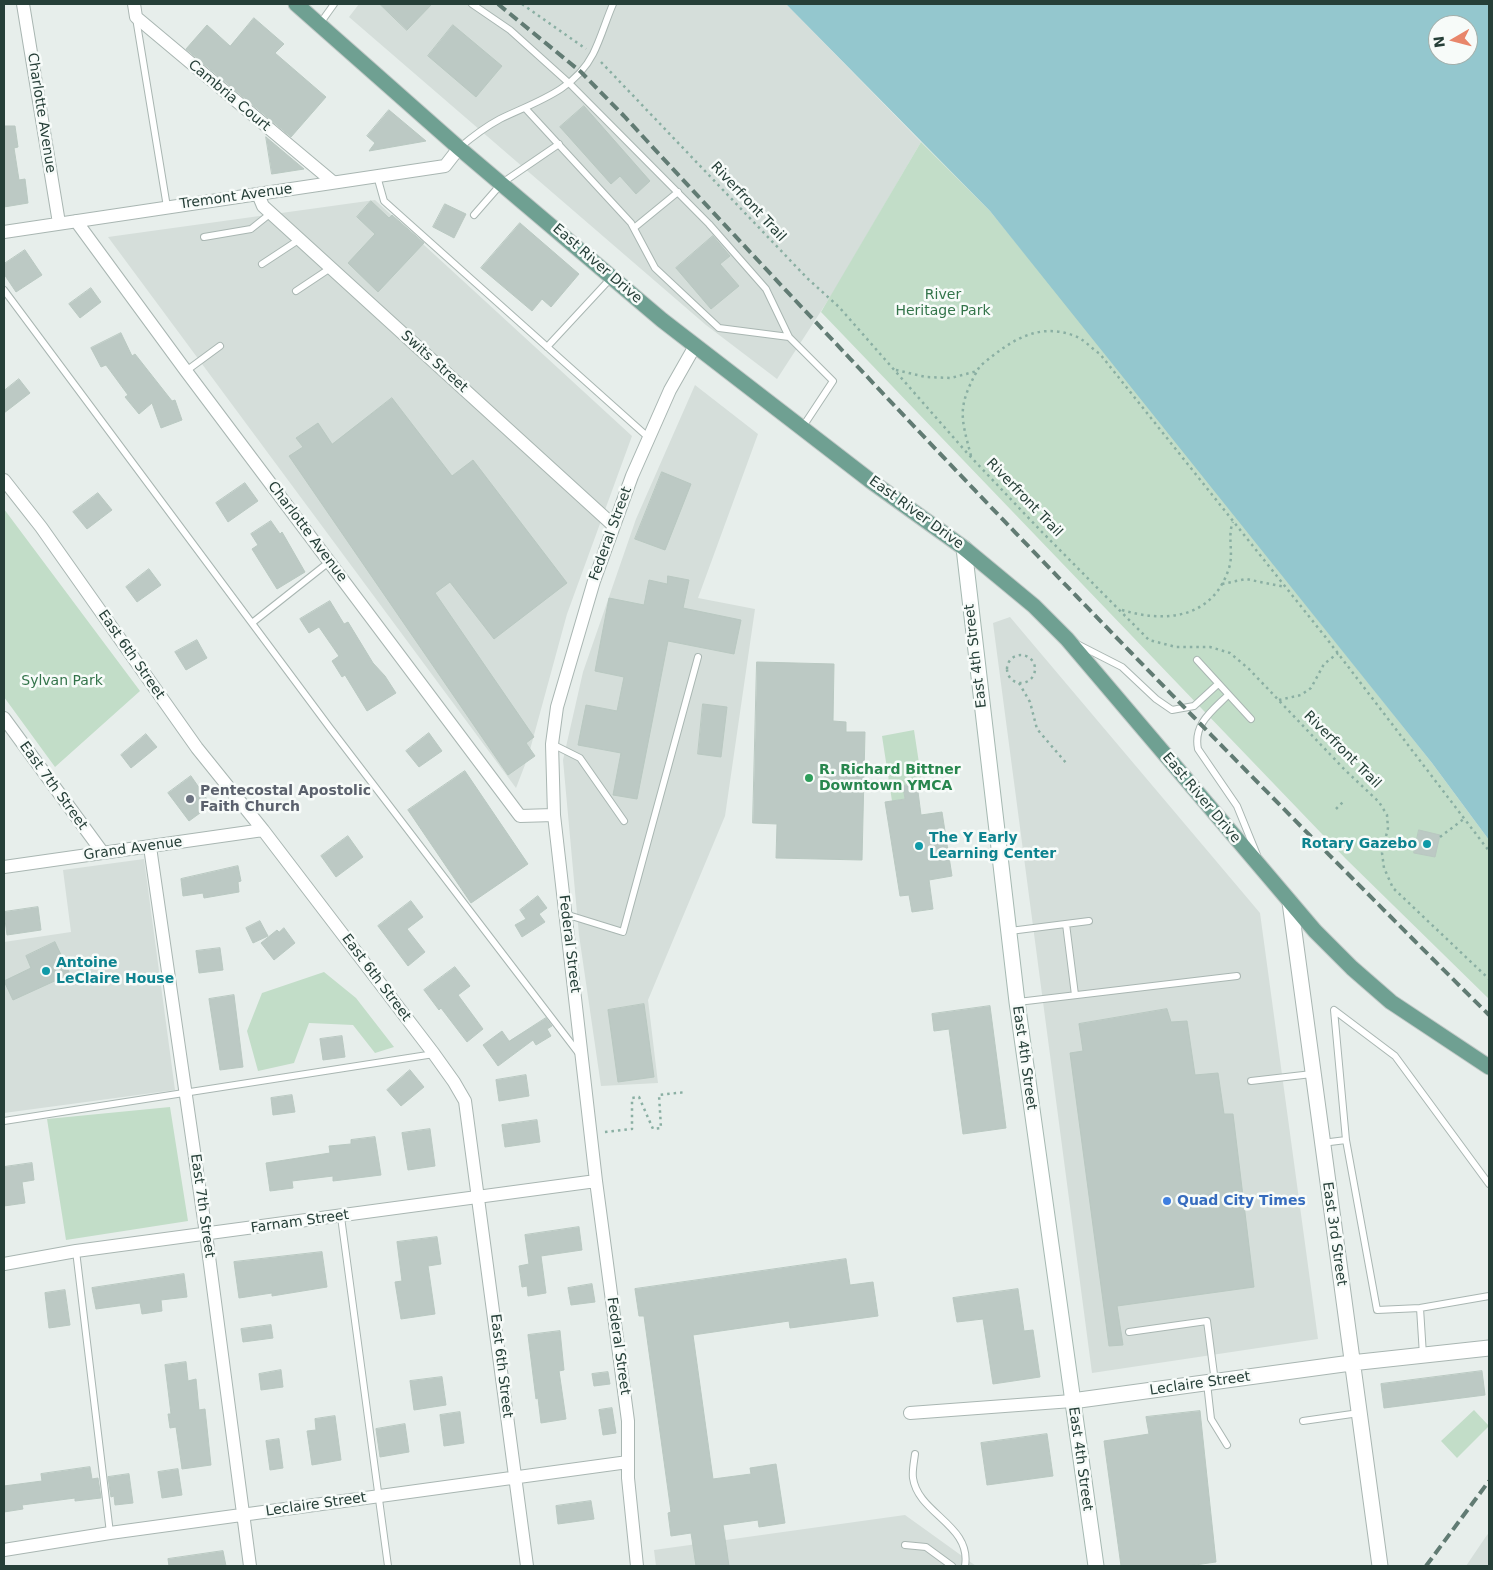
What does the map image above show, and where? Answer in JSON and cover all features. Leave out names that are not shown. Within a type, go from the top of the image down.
[{"type":"main road","name":"East River Drive","points":[[296,4],[459,148],[695,346],[964,548],[1034,606],[1067,639],[1290,902],[1352,968],[1391,1002],[1489,1067]]},
{"type":"street","name":"Charlotte Avenue","points":[[22,4],[58,222]]},
{"type":"street","name":"Cambria Court","points":[[135,10],[333,182]]},
{"type":"street","name":"Tremont Avenue","points":[[4,232],[58,222],[444,166],[459,148]]},
{"type":"street","name":"Swits Street","points":[[258,194],[263,206],[614,526]]},
{"type":"street","name":"Charlotte Avenue","points":[[76,220],[186,371],[520,816],[554,815]]},
{"type":"street","name":"Federal Street","points":[[637,1566],[631,1524],[628,1420],[596,1181],[565,914],[554,815],[552,744],[557,706],[594,581],[649,438],[670,390],[695,346]]},
{"type":"street","name":"East 6th Street","points":[[4,480],[41,528],[197,748],[263,830],[434,1054],[454,1082],[465,1102],[479,1195],[527,1566]]},
{"type":"street","name":"East 4th Street","points":[[964,548],[1016,1002],[1096,1566]]},
{"type":"street","name":"East 7th Street","points":[[4,718],[103,853]]},
{"type":"street","name":"Grand Avenue","points":[[4,867],[263,830]]},
{"type":"street","name":"East 7th Street","points":[[150,846],[206,1234],[250,1566]]},
{"type":"street","name":"East 3rd Street","points":[[1290,902],[1380,1566]]},
{"type":"street","name":"Farnam Street","points":[[4,1264],[76,1251],[342,1217],[479,1195],[596,1181]]},
{"type":"street","name":"Leclaire Street","points":[[910,1413],[1072,1401],[1351,1363],[1489,1348]]},
{"type":"street","name":"Leclaire Street","points":[[4,1550],[244,1514],[628,1462]]},
{"type":"lane","points":[[320,25],[334,4]]},
{"type":"lane","points":[[472,4],[510,30],[570,84],[678,192],[766,289],[789,337],[833,382],[802,428]]},
{"type":"lane","points":[[459,148],[478,132],[570,84],[593,55],[613,4]]},
{"type":"lane","points":[[135,10],[168,207]]},
{"type":"lane","points":[[525,108],[634,228],[655,268],[718,328],[789,337]]},
{"type":"lane","points":[[474,215],[502,184],[559,144]]},
{"type":"lane","points":[[377,176],[384,201],[649,438]]},
{"type":"lane","points":[[634,228],[678,192]]},
{"type":"lane","points":[[204,237],[251,229],[271,213]]},
{"type":"lane","points":[[262,264],[300,238]]},
{"type":"lane","points":[[296,291],[332,267]]},
{"type":"lane","points":[[547,347],[612,277]]},
{"type":"lane","points":[[4,290],[252,623],[583,1060]]},
{"type":"lane","points":[[186,371],[220,346]]},
{"type":"lane","points":[[252,623],[329,562]]},
{"type":"lane","points":[[1067,639],[1122,667],[1156,699],[1172,710],[1194,706],[1218,684]]},
{"type":"lane","points":[[565,914],[623,932],[698,657]]},
{"type":"lane","points":[[1197,660],[1251,720]]},
{"type":"lane","points":[[1228,695],[1204,718],[1196,738],[1198,749],[1237,806],[1264,872]]},
{"type":"lane","points":[[552,744],[580,758],[624,822]]},
{"type":"lane","points":[[1008,931],[1089,922]]},
{"type":"lane","points":[[1066,924],[1075,995]]},
{"type":"lane","points":[[1016,1002],[1237,976]]},
{"type":"lane","points":[[1489,1184],[1395,1056],[1334,1010],[1346,1140],[1377,1310],[1420,1308],[1489,1296]]},
{"type":"lane","points":[[4,1121],[434,1054]]},
{"type":"lane","points":[[1251,1081],[1313,1074]]},
{"type":"lane","points":[[1322,1143],[1346,1140]]},
{"type":"lane","points":[[342,1217],[388,1566]]},
{"type":"lane","points":[[76,1251],[110,1533]]},
{"type":"lane","points":[[1420,1308],[1423,1355]]},
{"type":"lane","points":[[1129,1332],[1207,1321],[1211,1382],[1211,1419],[1227,1445]]},
{"type":"lane","points":[[1303,1421],[1359,1413]]},
{"type":"lane","points":[[915,1454],[913,1479],[920,1495],[957,1534],[967,1554],[965,1566]]},
{"type":"lane","points":[[905,1545],[926,1547],[952,1566]]},
{"type":"path","name":"Riverfront Trail","points":[[522,4],[569,35],[593,55],[807,278],[839,307],[972,457],[1150,640],[1176,647],[1210,647],[1230,653],[1279,700],[1344,769],[1379,802],[1387,815],[1388,828],[1382,853],[1384,868],[1394,888],[1489,980]]},
{"type":"path","points":[[972,457],[961,419],[965,394],[980,366],[1009,342],[1031,332],[1057,331],[1076,336],[1100,354],[1338,653],[1489,852]]},
{"type":"path","points":[[894,370],[926,377],[951,378],[978,371]]},
{"type":"path","points":[[1120,609],[1145,617],[1179,616],[1195,610],[1222,584],[1230,566],[1230,529],[1234,522]]},
{"type":"path","points":[[1222,584],[1246,579],[1286,588]]},
{"type":"path","points":[[1279,700],[1301,694],[1311,688],[1324,664],[1338,653]]},
{"type":"path","points":[[1019,683],[1031,679],[1035,672],[1034,663],[1024,655],[1016,656],[1008,666],[1011,678],[1019,683],[1030,702],[1037,729],[1067,764]]},
{"type":"path","points":[[1336,809],[1345,800]]},
{"type":"path","points":[[1440,837],[1465,818]]},
{"type":"path","points":[[591,1134],[632,1129],[632,1098],[638,1098],[653,1129],[661,1128],[659,1095],[686,1092]]},
{"type":"shaded area","points":[[359,4],[786,4],[921,142],[836,288],[777,379],[706,325],[349,17]]},
{"type":"shaded area","points":[[375,200],[632,436],[567,614],[528,757],[516,788],[108,237]]},
{"type":"shaded area","points":[[695,385],[758,434],[698,598],[755,609],[725,816],[648,1000],[658,1083],[601,1086],[579,935],[563,760],[583,672],[636,519]]},
{"type":"shaded area","points":[[1010,617],[1260,913],[1318,1339],[1092,1373],[993,623]]},
{"type":"shaded area","points":[[144,859],[175,1090],[4,1113],[4,942],[71,932],[63,870]]},
{"type":"shaded area","points":[[905,1515],[976,1566],[656,1566],[654,1550]]},
{"type":"shaded area","points":[[1489,1533],[1489,1566],[1466,1566],[1487,1535]]},
{"type":"green space","name":"River Heritage Park","points":[[921,142],[990,211],[1102,348],[1432,763],[1489,840],[1489,999],[1346,859],[821,312]]},
{"type":"green space","name":"Sylvan Park","points":[[4,509],[140,691],[55,767],[4,697]]},
{"type":"green space","points":[[914,730],[922,783],[903,786],[905,799],[892,801],[882,736]]},
{"type":"green space","points":[[324,972],[356,998],[394,1047],[375,1053],[353,1025],[309,1023],[294,1063],[258,1071],[247,1031],[262,993]]},
{"type":"green space","points":[[170,1107],[188,1221],[66,1240],[47,1119]]},
{"type":"green space","points":[[1474,1410],[1489,1426],[1457,1458],[1441,1441]]},
{"type":"water","points":[[786,4],[1489,4],[1489,840],[1432,763],[990,211]]},
{"type":"building","points":[[380,4],[432,4],[407,30]]},
{"type":"building","points":[[254,18],[284,44],[275,53],[326,97],[291,137],[186,49],[207,25],[230,46]]},
{"type":"building","points":[[453,25],[502,66],[476,97],[428,56]]},
{"type":"building","points":[[584,106],[650,181],[636,194],[620,176],[611,184],[560,127]]},
{"type":"building","points":[[389,110],[426,141],[369,151],[375,143],[367,136]]},
{"type":"building","points":[[4,126],[15,126],[18,147],[14,148],[19,180],[25,179],[28,203],[4,207]]},
{"type":"building","points":[[266,137],[304,169],[272,174]]},
{"type":"building","points":[[371,201],[389,218],[392,215],[424,243],[378,292],[348,263],[375,234],[357,217]]},
{"type":"building","points":[[445,204],[466,214],[454,238],[433,227]]},
{"type":"building","points":[[520,223],[579,274],[551,307],[542,299],[532,311],[481,268]]},
{"type":"building","points":[[713,236],[730,256],[720,264],[739,286],[711,309],[676,268]]},
{"type":"building","points":[[25,250],[42,275],[16,292],[4,274],[4,264]]},
{"type":"building","points":[[91,288],[101,302],[80,318],[69,304]]},
{"type":"building","points":[[121,333],[132,356],[135,354],[172,401],[175,400],[182,420],[161,428],[152,403],[139,414],[125,397],[128,395],[106,365],[101,367],[91,348]]},
{"type":"building","points":[[19,379],[30,393],[4,413],[4,391]]},
{"type":"building","points":[[392,398],[452,476],[473,460],[567,583],[494,639],[450,582],[435,593],[534,737],[526,743],[535,756],[508,775],[289,456],[303,447],[296,438],[318,423],[332,444]]},
{"type":"building","points":[[662,472],[691,484],[665,550],[635,539]]},
{"type":"building","points":[[245,483],[258,501],[228,522],[216,503]]},
{"type":"building","points":[[98,493],[112,510],[87,529],[73,512]]},
{"type":"building","points":[[271,521],[280,534],[282,532],[305,572],[277,589],[252,549],[258,545],[251,534]]},
{"type":"building","points":[[149,569],[161,585],[137,602],[126,587]]},
{"type":"building","points":[[668,576],[689,580],[683,608],[741,620],[734,654],[668,641],[637,799],[613,795],[621,753],[578,745],[586,705],[617,711],[624,677],[595,671],[609,598],[644,605],[649,580],[667,584]]},
{"type":"building","points":[[330,601],[344,624],[348,622],[373,663],[385,676],[396,693],[367,711],[345,675],[342,677],[332,661],[339,656],[319,627],[309,633],[300,619]]},
{"type":"building","points":[[197,640],[207,658],[186,670],[175,652]]},
{"type":"building","name":"R. Richard Bittner Downtown YMCA","points":[[757,662],[834,664],[833,721],[846,722],[846,732],[865,732],[862,860],[776,858],[777,824],[753,823]]},
{"type":"building","points":[[703,704],[727,707],[721,757],[698,754]]},
{"type":"building","points":[[429,733],[442,751],[419,767],[406,751]]},
{"type":"building","points":[[146,734],[157,747],[131,768],[121,755]]},
{"type":"building","points":[[465,771],[528,864],[471,903],[408,810]]},
{"type":"building","name":"Pentecostal Apostolic Faith Church","points":[[191,776],[211,805],[189,821],[168,793]]},
{"type":"building","name":"The Y Early Learning Center","points":[[917,784],[921,815],[942,812],[952,876],[929,880],[933,909],[912,912],[909,895],[900,896],[885,802],[905,799],[903,786]]},
{"type":"building","name":"Rotary Gazebo","points":[[1419,830],[1440,835],[1435,857],[1414,853]]},
{"type":"building","points":[[348,836],[363,857],[336,877],[321,856]]},
{"type":"building","points":[[238,866],[241,881],[238,882],[239,892],[204,898],[203,893],[183,896],[181,879]]},
{"type":"building","points":[[538,896],[547,908],[539,914],[545,922],[522,937],[515,925],[526,919],[520,910]]},
{"type":"building","points":[[411,901],[423,917],[407,929],[425,952],[408,966],[378,926]]},
{"type":"building","points":[[38,907],[41,930],[7,935],[4,912]]},
{"type":"building","points":[[260,921],[268,936],[253,943],[246,928]]},
{"type":"building","points":[[284,928],[295,943],[274,960],[261,943],[277,930],[279,932]]},
{"type":"building","name":"Antoine LeClaire House","points":[[55,942],[70,974],[13,1000],[4,981],[31,968],[26,956]]},
{"type":"building","points":[[220,948],[223,970],[199,973],[196,951]]},
{"type":"building","points":[[455,967],[470,986],[458,995],[483,1029],[467,1042],[441,1008],[439,1010],[424,990]]},
{"type":"building","points":[[234,995],[243,1067],[220,1070],[209,999]]},
{"type":"building","points":[[644,1004],[654,1077],[618,1082],[608,1010]]},
{"type":"building","points":[[990,1006],[1006,1128],[963,1134],[949,1029],[934,1031],[932,1014]]},
{"type":"building","name":"Quad City Times","points":[[1167,1009],[1171,1022],[1187,1021],[1195,1075],[1218,1073],[1224,1114],[1233,1114],[1254,1287],[1117,1306],[1123,1345],[1109,1346],[1070,1053],[1083,1051],[1079,1024]]},
{"type":"building","points":[[546,1018],[552,1026],[547,1029],[551,1036],[536,1045],[533,1040],[498,1066],[483,1045],[502,1031],[509,1041]]},
{"type":"building","points":[[342,1036],[345,1057],[323,1060],[320,1039]]},
{"type":"building","points":[[410,1070],[424,1087],[401,1106],[387,1090]]},
{"type":"building","points":[[526,1075],[529,1096],[499,1101],[496,1080]]},
{"type":"building","points":[[292,1095],[295,1112],[273,1115],[271,1098]]},
{"type":"building","points":[[537,1120],[540,1142],[505,1147],[502,1125]]},
{"type":"building","points":[[430,1129],[435,1166],[408,1170],[402,1133]]},
{"type":"building","points":[[375,1137],[381,1175],[333,1181],[333,1176],[292,1181],[293,1188],[270,1191],[266,1163],[330,1153],[329,1146],[351,1144],[351,1140]]},
{"type":"building","points":[[32,1163],[34,1180],[22,1182],[25,1203],[4,1206],[4,1167]]},
{"type":"building","points":[[579,1227],[582,1250],[541,1256],[546,1293],[528,1296],[527,1286],[522,1287],[519,1266],[529,1264],[525,1235]]},
{"type":"building","points":[[437,1237],[441,1264],[428,1266],[435,1314],[401,1319],[395,1282],[402,1281],[397,1242]]},
{"type":"building","points":[[322,1252],[327,1287],[272,1296],[272,1293],[239,1298],[234,1262]]},
{"type":"building","points":[[846,1259],[850,1285],[873,1282],[878,1316],[790,1328],[789,1321],[693,1335],[713,1479],[751,1474],[750,1468],[776,1464],[785,1523],[759,1527],[758,1520],[723,1525],[729,1566],[696,1566],[691,1533],[671,1536],[668,1513],[671,1512],[644,1316],[639,1316],[635,1289]]},
{"type":"building","points":[[184,1274],[187,1297],[161,1300],[162,1311],[142,1314],[140,1303],[96,1309],[92,1288]]},
{"type":"building","points":[[592,1284],[595,1302],[571,1305],[568,1288]]},
{"type":"building","points":[[1018,1289],[1024,1331],[1033,1330],[1040,1377],[993,1384],[983,1319],[957,1322],[953,1298]]},
{"type":"building","points":[[65,1290],[70,1325],[49,1328],[45,1293]]},
{"type":"building","points":[[271,1325],[273,1338],[243,1342],[241,1329]]},
{"type":"building","points":[[560,1331],[564,1370],[559,1371],[566,1419],[541,1423],[528,1335]]},
{"type":"building","points":[[186,1362],[188,1381],[196,1379],[199,1410],[205,1409],[211,1465],[182,1469],[176,1427],[170,1428],[168,1414],[171,1414],[165,1365]]},
{"type":"building","points":[[281,1370],[283,1387],[261,1390],[259,1374]]},
{"type":"building","points":[[1482,1371],[1485,1395],[1384,1408],[1381,1384]]},
{"type":"building","points":[[608,1372],[610,1384],[594,1386],[592,1374]]},
{"type":"building","points":[[442,1377],[446,1405],[414,1410],[410,1381]]},
{"type":"building","points":[[612,1408],[616,1433],[603,1435],[599,1410]]},
{"type":"building","points":[[1200,1411],[1216,1562],[1188,1566],[1121,1566],[1104,1441],[1149,1434],[1146,1417]]},
{"type":"building","points":[[460,1412],[464,1443],[444,1446],[440,1415]]},
{"type":"building","points":[[335,1416],[341,1460],[312,1465],[307,1431],[316,1430],[315,1419]]},
{"type":"building","points":[[405,1424],[409,1452],[380,1457],[376,1429]]},
{"type":"building","points":[[1047,1434],[1053,1476],[987,1485],[981,1443]]},
{"type":"building","points":[[279,1439],[283,1468],[270,1470],[266,1441]]},
{"type":"building","points":[[90,1467],[92,1479],[98,1478],[101,1498],[75,1501],[75,1498],[22,1505],[23,1509],[4,1512],[4,1486],[42,1481],[41,1474]]},
{"type":"building","points":[[178,1469],[182,1495],[162,1498],[158,1472]]},
{"type":"building","points":[[129,1474],[133,1503],[115,1505],[114,1496],[111,1497],[108,1477]]},
{"type":"building","points":[[591,1501],[594,1519],[558,1524],[556,1506]]},
{"type":"building","points":[[223,1551],[226,1566],[169,1566],[168,1559]]},
{"type":"railway","points":[[498,4],[581,72],[944,458],[1269,794],[1489,1015]]},
{"type":"railway","points":[[1426,1566],[1489,1481]]},
{"type":"place","name":"R. Richard Bittner Downtown YMCA","points":[[809,778]]},
{"type":"place","name":"Pentecostal Apostolic Faith Church","points":[[190,799]]},
{"type":"place","name":"Rotary Gazebo","points":[[1427,844]]},
{"type":"place","name":"The Y Early Learning Center","points":[[919,846]]},
{"type":"place","name":"Antoine LeClaire House","points":[[46,971]]},
{"type":"place","name":"Quad City Times","points":[[1167,1201]]}]
